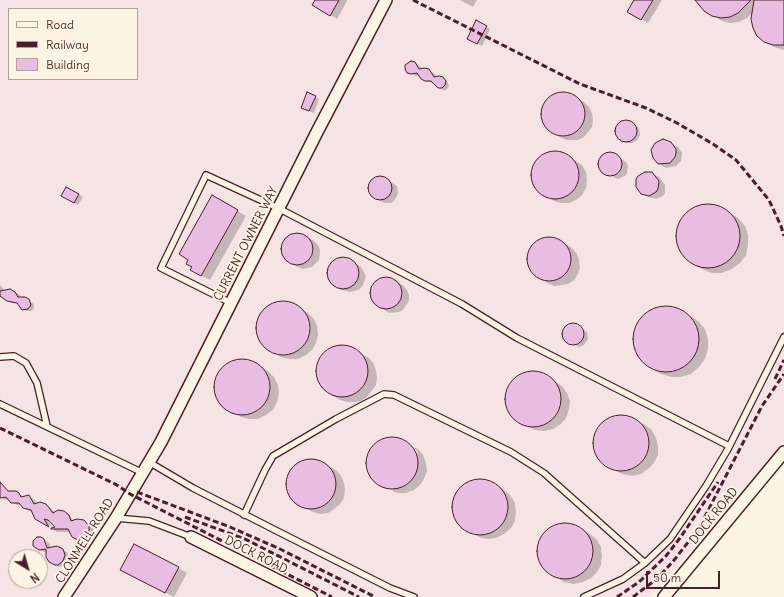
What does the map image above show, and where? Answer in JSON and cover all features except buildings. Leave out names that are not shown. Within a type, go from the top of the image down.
[{"type":"street","name":"CURRENT OWNER WAY","points":[[127,498],[161,442],[278,208],[386,0]]},
{"type":"street","name":"DOCK ROAD","points":[[664,597],[784,452]]},
{"type":"street","name":"CLONMELL ROAD","points":[[64,597],[116,518],[127,498]]},
{"type":"street","name":"DOCK ROAD","points":[[191,537],[311,597]]},
{"type":"lane","points":[[231,303],[161,268],[206,175],[278,208],[462,304],[524,342],[730,446]]},
{"type":"lane","points":[[584,597],[623,579],[645,563],[670,539],[706,486],[730,446],[784,337]]},
{"type":"lane","points":[[0,357],[14,356],[26,363],[37,384],[47,426]]},
{"type":"lane","points":[[244,515],[273,456],[336,419],[384,394],[394,395],[511,452],[544,473],[645,563]]},
{"type":"lane","points":[[0,404],[143,473]]},
{"type":"lane","points":[[150,462],[193,488],[244,515],[390,588],[414,597]]},
{"type":"lane","points":[[116,518],[149,520],[191,537]]},
{"type":"shaded area","points":[[0,0],[784,0],[784,442],[651,597],[0,597]]},
{"type":"railway","points":[[413,0],[580,84],[646,108],[677,123],[713,144],[736,160],[769,200],[784,236]]},
{"type":"railway","points":[[775,379],[784,360]]},
{"type":"railway","points":[[633,597],[658,578],[699,528],[762,406],[784,374]]},
{"type":"railway","points":[[0,428],[117,485],[130,494],[332,597]]},
{"type":"railway","points":[[617,597],[639,582],[666,556],[718,482]]},
{"type":"railway","points":[[137,492],[230,527],[280,549],[375,597]]},
{"type":"railway","points":[[185,517],[245,539],[359,597]]}]
